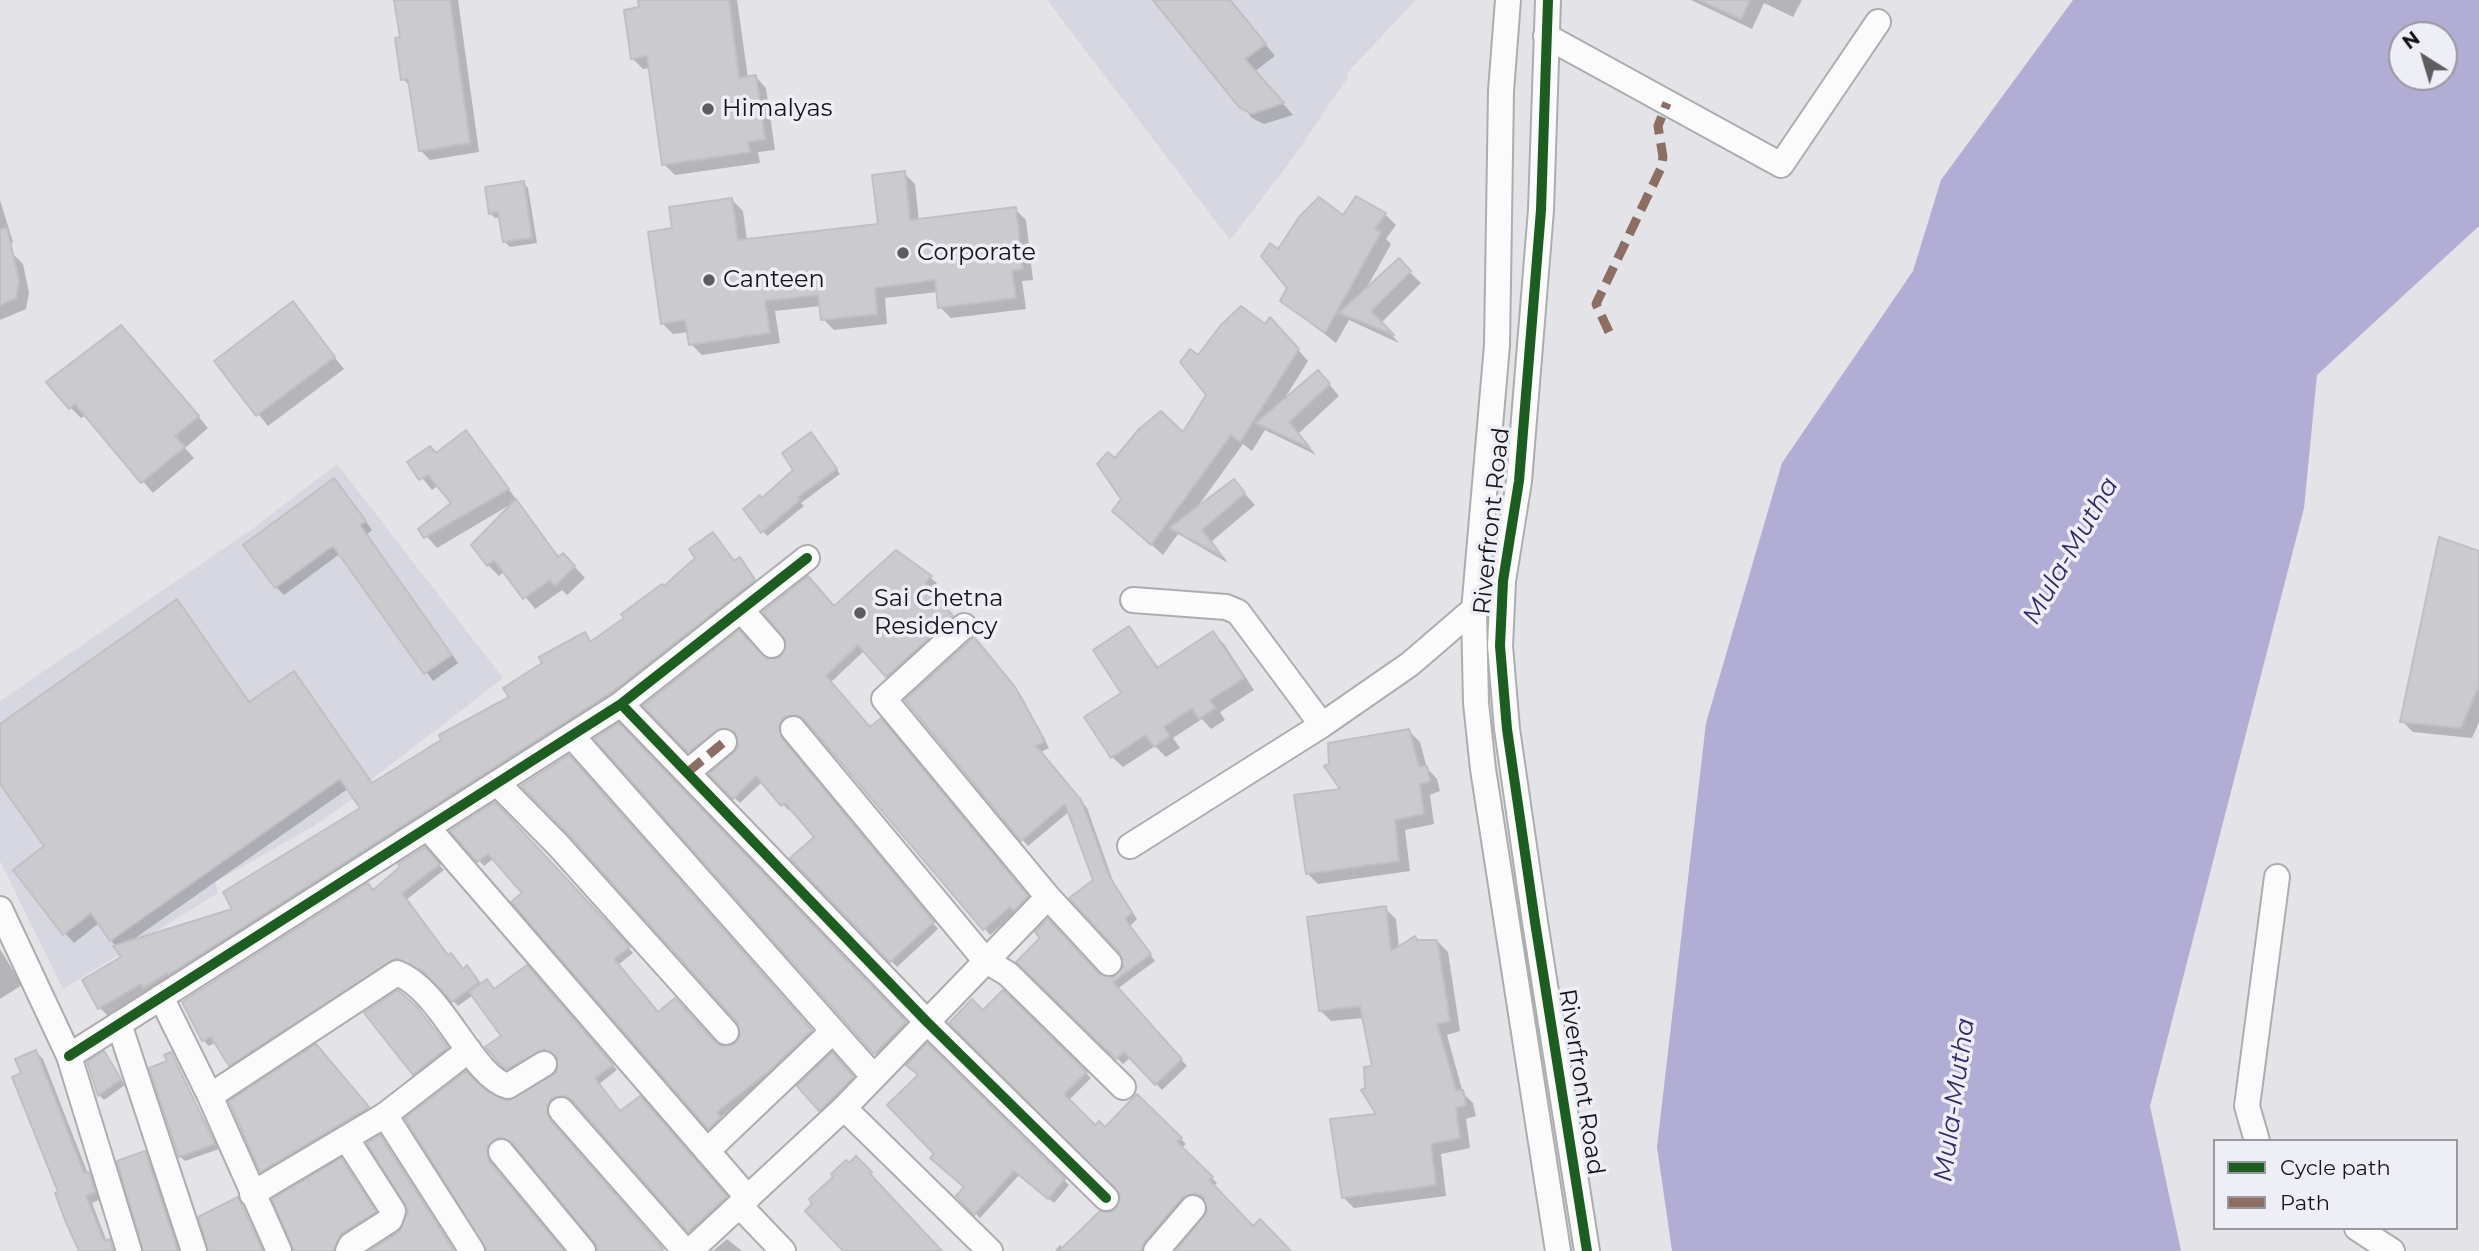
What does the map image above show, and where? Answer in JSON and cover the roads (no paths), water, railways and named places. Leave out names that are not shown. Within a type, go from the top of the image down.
[{"type":"street","name":"Riverfront Road","points":[[1508,0],[1501,91],[1497,345],[1474,611],[1476,703],[1483,769],[1558,1251]]},
{"type":"street","name":"Riverfront Road","points":[[1548,0],[1541,210],[1532,336],[1519,481],[1503,582],[1500,646],[1507,729],[1587,1251]]},
{"type":"street","points":[[1546,36],[1781,165],[1878,22]]},
{"type":"street","points":[[69,1056],[621,704],[807,558]]},
{"type":"street","points":[[1130,846],[1322,725],[1410,664],[1474,611],[1503,582]]},
{"type":"street","points":[[1133,600],[1226,607],[1238,612],[1322,725]]},
{"type":"street","points":[[742,611],[772,645]]},
{"type":"street","points":[[964,626],[884,699],[1048,897],[1109,963]]},
{"type":"street","points":[[621,704],[926,1021],[1106,1198]]},
{"type":"street","points":[[793,729],[985,960],[1008,974],[1123,1087]]},
{"type":"street","points":[[572,736],[873,1076]]},
{"type":"street","points":[[688,772],[723,742]]},
{"type":"street","points":[[497,783],[559,846],[726,1032]]},
{"type":"street","points":[[428,828],[707,1151],[783,1251]]},
{"type":"street","points":[[2256,1139],[2247,1106],[2277,877]]},
{"type":"street","points":[[561,1110],[688,1251],[844,1108],[1048,897]]},
{"type":"street","points":[[0,909],[69,1056],[129,1251]]},
{"type":"street","points":[[210,1096],[397,974],[438,1006],[469,1050],[500,1084],[508,1086],[544,1064]]},
{"type":"street","points":[[161,997],[210,1096],[279,1251]]},
{"type":"street","points":[[119,1024],[194,1251]]},
{"type":"street","points":[[707,1151],[833,1031]]},
{"type":"street","points":[[252,1194],[385,1115],[469,1050]]},
{"type":"street","points":[[844,1108],[990,1251]]},
{"type":"street","points":[[385,1115],[472,1251]]},
{"type":"street","points":[[346,1138],[393,1212],[390,1220],[351,1245],[348,1251]]},
{"type":"street","points":[[501,1152],[583,1251]]},
{"type":"street","points":[[1156,1251],[1194,1208]]},
{"type":"street","points":[[2360,1230],[2392,1251]]},
{"type":"water","name":"Mula-Mutha","points":[[2073,0],[2479,0],[2479,226],[2317,375],[2304,508],[2150,1106],[2181,1251],[1672,1251],[1657,1147],[1706,723],[1782,463],[1913,271],[1941,180]]},
{"type":"place","name":"Himalyas","points":[[708,109]]},
{"type":"place","name":"Corporate","points":[[903,253]]},
{"type":"place","name":"Canteen","points":[[709,280]]},
{"type":"place","name":"Sai Chetna Residency","points":[[860,613]]}]
